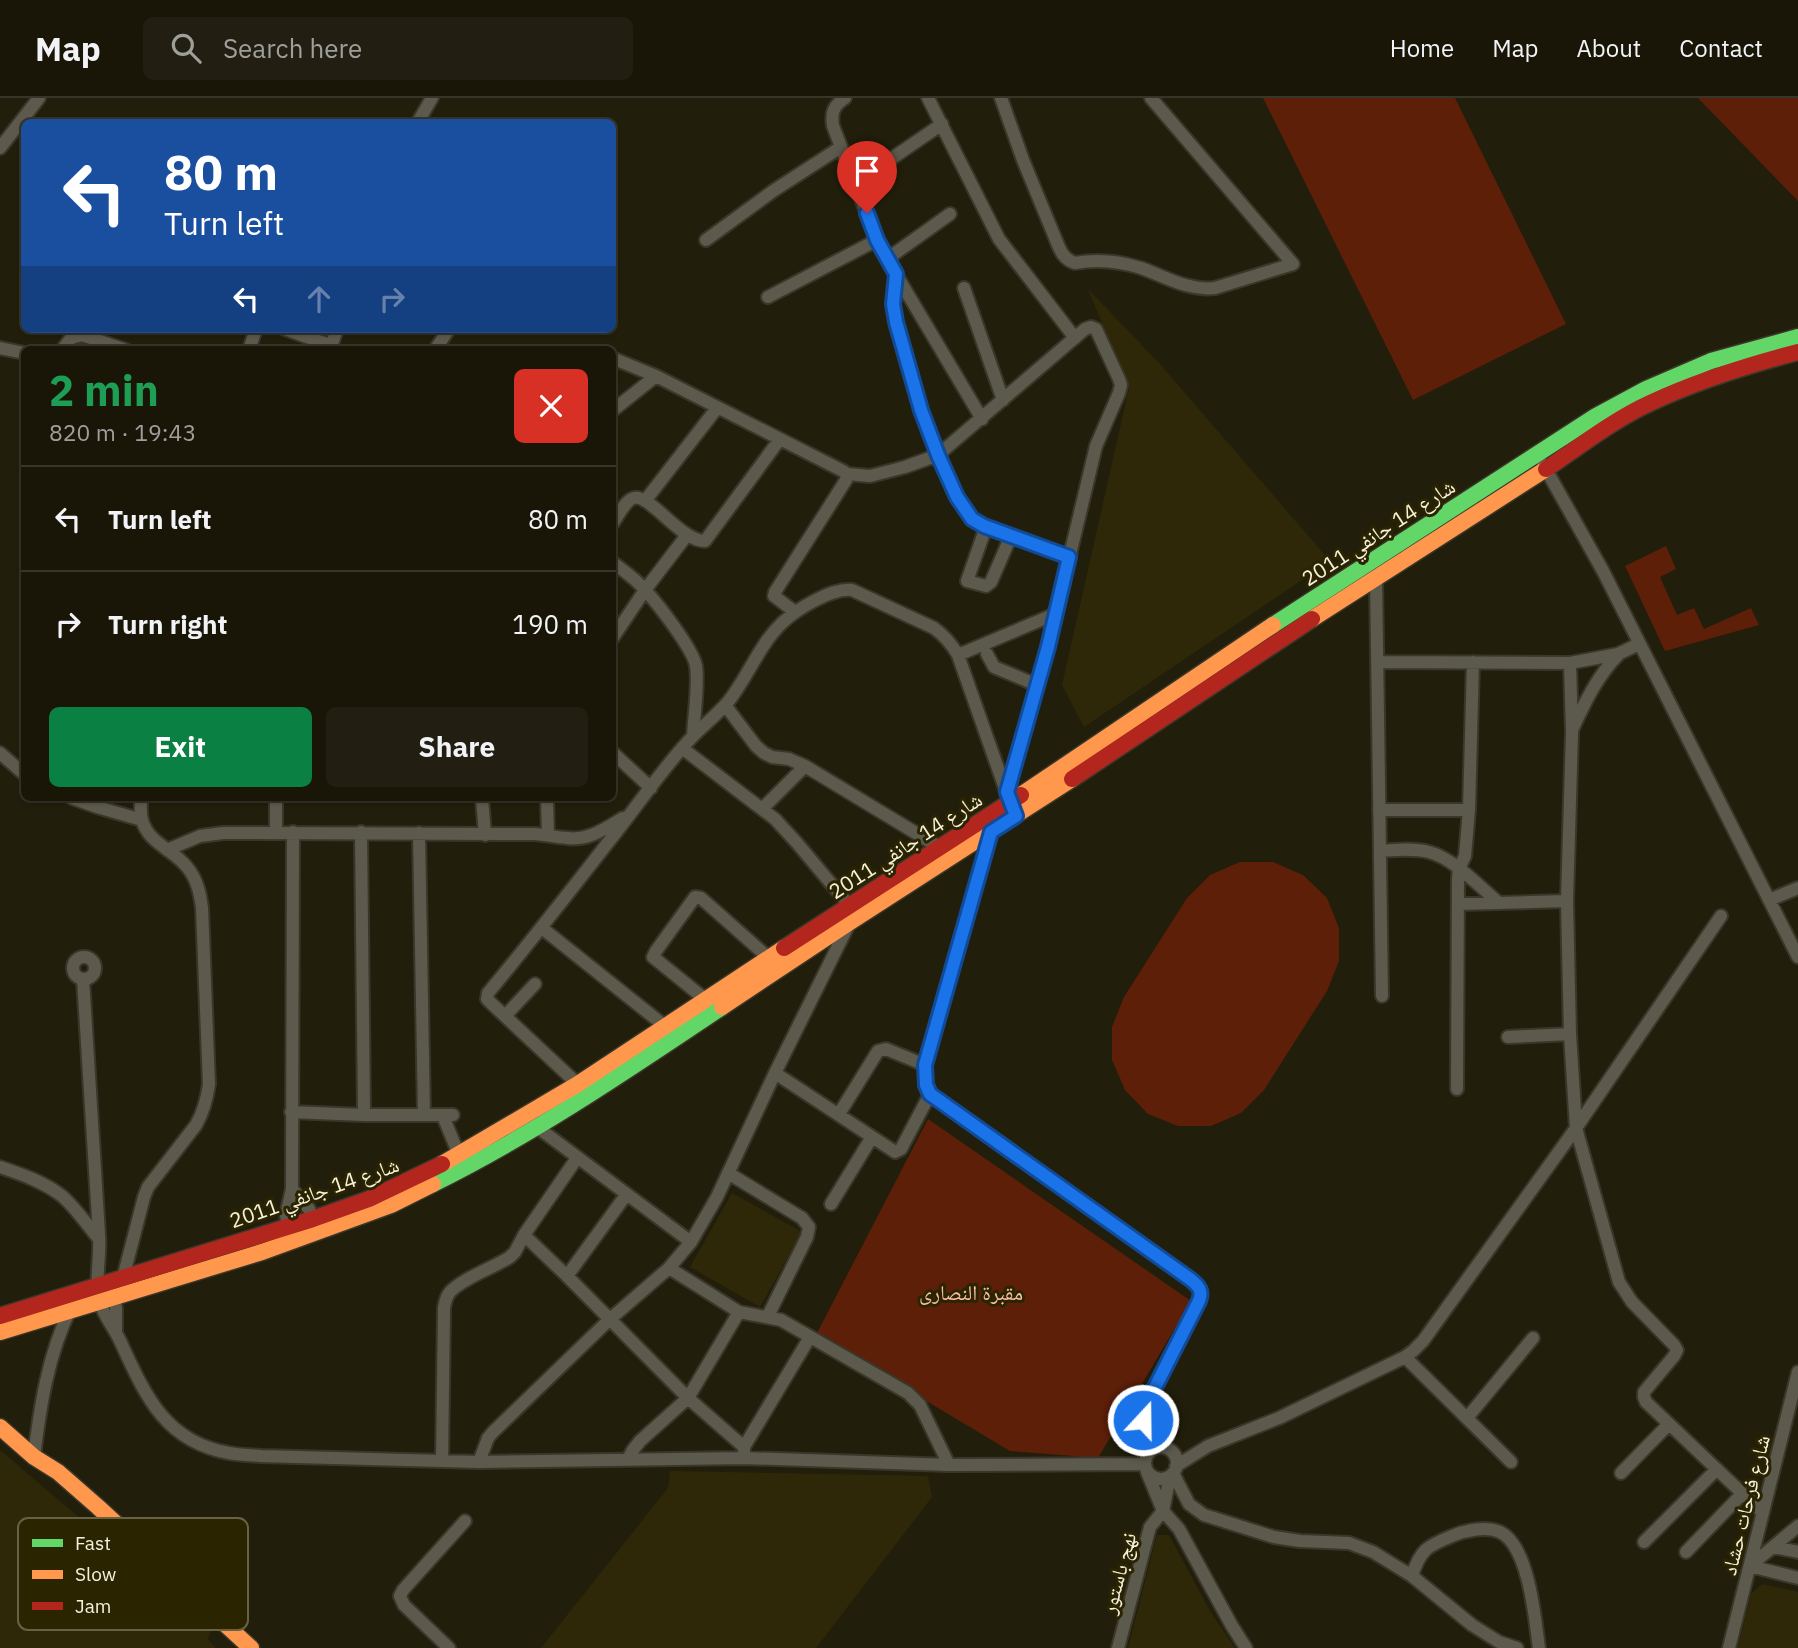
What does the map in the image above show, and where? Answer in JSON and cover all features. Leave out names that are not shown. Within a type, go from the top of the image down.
[{"type":"main road","name":"شارع 14 جانفي 2011","points":[[315,1226],[459,1155],[583,1089],[850,922],[1011,804],[1276,623],[1596,416],[1646,389],[1711,361],[1798,337]]},
{"type":"main road","name":"شارع 14 جانفي 2011","points":[[0,1317],[79,1292],[109,1289],[315,1226],[373,1213],[467,1167],[537,1126],[666,1027],[849,905],[943,853],[991,832],[1011,804],[1376,578],[1606,428],[1650,404],[1715,377],[1798,352]]},
{"type":"main road","name":"شارع 14 جانفي 2011","points":[[0,1332],[70,1310],[109,1289]]},
{"type":"main road","points":[[0,1411],[35,1450],[110,1518]]},
{"type":"main road","points":[[0,1427],[35,1450]]},
{"type":"main road","points":[[232,1630],[251,1648]]},
{"type":"street","points":[[23,119],[39,98]]},
{"type":"street","points":[[420,119],[432,98]]},
{"type":"street","points":[[845,98],[834,107],[831,115],[833,126],[877,240],[982,419]]},
{"type":"street","points":[[928,98],[999,239],[1075,338]]},
{"type":"street","points":[[1001,98],[1056,240],[1062,253],[1070,261],[1103,261],[1138,267],[1170,281],[1205,289],[1293,264],[1152,98]]},
{"type":"street","points":[[0,148],[21,121]]},
{"type":"street","points":[[856,183],[942,124]]},
{"type":"street","points":[[706,240],[773,191],[841,147]]},
{"type":"street","points":[[887,259],[950,214]]},
{"type":"street","points":[[768,297],[877,240]]},
{"type":"street","points":[[896,274],[893,304],[896,322],[921,410],[957,497],[972,519],[986,527],[1069,557]]},
{"type":"street","points":[[964,288],[1003,400]]},
{"type":"street","points":[[616,360],[656,376],[847,474],[870,476],[938,455],[1085,329],[1096,329],[1121,386],[1096,446],[1037,685],[1011,804]]},
{"type":"street","points":[[295,333],[326,346]]},
{"type":"street","points":[[65,346],[71,338],[82,335],[114,346]]},
{"type":"street","points":[[0,348],[21,353]]},
{"type":"street","points":[[616,408],[656,376]]},
{"type":"street","points":[[645,501],[717,408]]},
{"type":"street","points":[[616,519],[631,498],[637,497],[687,535],[705,541],[780,439]]},
{"type":"street","points":[[1538,454],[1603,571],[1798,957]]},
{"type":"street","points":[[795,612],[777,600],[775,592],[846,480],[847,474]]},
{"type":"street","points":[[986,527],[967,581],[986,586],[991,582],[1011,536]]},
{"type":"street","points":[[617,623],[687,535]]},
{"type":"street","points":[[616,565],[645,590],[694,658],[696,679],[692,736]]},
{"type":"street","points":[[1376,578],[1382,996]]},
{"type":"street","points":[[583,1089],[487,999],[488,993],[682,748],[739,688],[768,639],[795,612],[835,592],[852,590],[944,635],[958,655],[1011,804]]},
{"type":"street","points":[[958,655],[1055,614]]},
{"type":"street","points":[[1377,662],[1570,663],[1618,654],[1639,644]]},
{"type":"street","points":[[987,654],[994,667],[1037,685]]},
{"type":"street","points":[[1572,732],[1584,703],[1618,654]]},
{"type":"street","points":[[1457,1089],[1459,869],[1465,856],[1469,810],[1474,662]]},
{"type":"street","points":[[1570,663],[1572,732],[1567,901],[1570,1034],[1576,1128],[1619,1282],[1632,1302],[1677,1350],[1644,1392],[1643,1397],[1668,1425],[1763,1513]]},
{"type":"street","points":[[725,705],[764,753],[805,766],[943,853]]},
{"type":"street","points":[[682,748],[775,819],[849,905]]},
{"type":"street","points":[[0,753],[21,771]]},
{"type":"street","points":[[616,756],[651,788]]},
{"type":"street","points":[[762,809],[805,766]]},
{"type":"street","points":[[80,801],[142,820]]},
{"type":"street","points":[[109,1289],[148,1187],[197,1125],[208,1097],[209,1084],[200,893],[188,868],[147,831],[142,820],[141,801]]},
{"type":"street","points":[[276,801],[276,832]]},
{"type":"street","points":[[482,801],[485,835]]},
{"type":"street","points":[[547,801],[548,835]]},
{"type":"street","points":[[1379,810],[1469,810]]},
{"type":"street","points":[[167,850],[212,833],[548,835],[578,839],[603,830],[631,813]]},
{"type":"street","points":[[290,1234],[286,1215],[292,1189],[293,832]]},
{"type":"street","points":[[361,832],[364,1115]]},
{"type":"street","points":[[991,832],[925,1065],[926,1085],[930,1094],[1190,1279],[1200,1289],[1199,1301],[1146,1405],[1143,1433],[1155,1448]]},
{"type":"street","points":[[419,833],[424,1115]]},
{"type":"street","points":[[1380,850],[1414,850],[1444,858],[1499,903]]},
{"type":"street","points":[[1769,900],[1798,888]]},
{"type":"street","points":[[706,1000],[653,957],[695,897],[701,898],[770,958]]},
{"type":"street","points":[[1458,904],[1567,901]]},
{"type":"street","points":[[83,979],[100,1263],[109,1289],[109,1322],[154,1407],[179,1431],[193,1440],[228,1452],[261,1456],[479,1462],[744,1453],[949,1465],[1146,1468],[1155,1478],[1165,1478],[1208,1446],[1279,1418],[1405,1357],[1423,1341],[1576,1128],[1721,916]]},
{"type":"street","points":[[479,1462],[493,1432],[609,1320],[669,1268],[691,1242],[729,1174],[775,1073],[850,922]]},
{"type":"street","points":[[542,928],[666,1027]]},
{"type":"street","points":[[505,1016],[535,984]]},
{"type":"street","points":[[1508,1037],[1570,1034]]},
{"type":"street","points":[[839,1114],[878,1051],[886,1049],[925,1065]]},
{"type":"street","points":[[775,1073],[895,1152],[899,1151],[930,1094]]},
{"type":"street","points":[[291,1112],[448,1115],[459,1155]]},
{"type":"street","points":[[537,1126],[691,1242]]},
{"type":"street","points":[[831,1204],[872,1137]]},
{"type":"street","points":[[442,1461],[446,1298],[461,1284],[515,1252],[577,1158]]},
{"type":"street","points":[[0,1167],[52,1189],[64,1198],[100,1240]]},
{"type":"street","points":[[729,1174],[802,1218],[809,1227],[807,1237],[768,1316]]},
{"type":"street","points":[[292,1189],[309,1209],[315,1226]]},
{"type":"street","points":[[567,1276],[626,1195]]},
{"type":"street","points":[[524,1235],[744,1453]]},
{"type":"street","points":[[669,1268],[739,1312],[782,1320],[908,1393],[920,1405],[949,1465]]},
{"type":"street","points":[[35,1450],[39,1418],[54,1354],[79,1292]]},
{"type":"street","points":[[628,1459],[640,1441],[688,1398],[739,1312]]},
{"type":"street","points":[[744,1453],[810,1337]]},
{"type":"street","points":[[1466,1418],[1533,1338]]},
{"type":"street","points":[[1405,1357],[1511,1462]]},
{"type":"street","name":"شارع فرحات حشاد","points":[[1729,1648],[1798,1371]]},
{"type":"street","points":[[1621,1473],[1668,1425]]},
{"type":"street","points":[[1208,1446],[1171,1450],[1155,1448],[1148,1452],[1146,1468],[1163,1511],[1179,1530],[1246,1648]]},
{"type":"street","points":[[1171,1450],[1176,1457],[1173,1472],[1189,1504],[1204,1515],[1274,1537],[1349,1544],[1373,1552],[1412,1576],[1499,1645],[1517,1648]]},
{"type":"street","points":[[1644,1542],[1717,1469]]},
{"type":"street","name":"نهج باستور","points":[[1118,1648],[1150,1527],[1163,1511],[1173,1472]]},
{"type":"street","points":[[1686,1552],[1742,1494]]},
{"type":"street","points":[[449,1648],[404,1605],[400,1596],[465,1521]]},
{"type":"street","points":[[1750,1566],[1798,1526]]},
{"type":"street","points":[[1412,1576],[1422,1553],[1438,1542],[1455,1534],[1479,1529],[1502,1533],[1513,1543],[1529,1582],[1539,1648]]},
{"type":"street","points":[[1774,1547],[1798,1552]]},
{"type":"street","points":[[1750,1566],[1798,1578]]},
{"type":"shaded area","points":[[1088,289],[1159,363],[1330,561],[1084,727],[1062,685],[1129,388]]},
{"type":"shaded area","points":[[732,1193],[802,1232],[760,1307],[690,1267]]},
{"type":"shaded area","points":[[0,1450],[80,1518],[18,1518],[18,1630],[211,1630],[208,1639],[216,1648],[0,1648]]},
{"type":"shaded area","points":[[670,1471],[928,1476],[932,1497],[816,1648],[541,1648],[668,1488]]},
{"type":"shaded area","points":[[1157,1535],[1169,1535],[1210,1611],[1235,1648],[1128,1648]]},
{"type":"shaded area","points":[[1762,1584],[1798,1592],[1798,1648],[1738,1648],[1751,1594]]},
{"type":"green space","points":[[1263,98],[1455,98],[1566,324],[1413,400]]},
{"type":"green space","points":[[1698,98],[1798,98],[1798,201]]},
{"type":"green space","points":[[1666,546],[1676,569],[1660,577],[1677,615],[1694,608],[1704,629],[1751,608],[1759,625],[1665,651],[1625,566]]},
{"type":"green space","points":[[1240,862],[1273,862],[1303,875],[1327,898],[1339,928],[1339,961],[1327,991],[1264,1090],[1241,1113],[1211,1126],[1178,1126],[1148,1114],[1125,1090],[1112,1060],[1112,1027],[1124,997],[1187,898],[1210,875]]},
{"type":"green space","name":"مقبرة النصارى","points":[[928,1119],[1191,1301],[1098,1458],[1010,1451],[816,1335]]},
{"type":"traffic: fast","points":[[1273,625],[1596,416],[1646,389],[1711,361],[1798,337]]},
{"type":"traffic: fast","points":[[433,1184],[544,1123],[722,1007]]},
{"type":"traffic: slow","points":[[1312,619],[1546,469]]},
{"type":"traffic: slow","points":[[1021,795],[1273,625]]},
{"type":"traffic: slow","points":[[722,1007],[1072,779]]},
{"type":"traffic: slow","points":[[442,1164],[578,1084],[784,948]]},
{"type":"traffic: slow","points":[[0,1332],[262,1252],[391,1205],[433,1184]]},
{"type":"traffic: slow","points":[[0,1427],[34,1457],[58,1472],[110,1518]]},
{"type":"traffic: slow","points":[[231,1630],[251,1648]]},
{"type":"traffic: jam","points":[[1546,469],[1610,425],[1650,403],[1723,374],[1798,352]]},
{"type":"traffic: jam","points":[[1072,779],[1312,619]]},
{"type":"traffic: jam","points":[[784,948],[1021,795]]},
{"type":"traffic: jam","points":[[0,1316],[313,1219],[369,1199],[442,1164]]},
{"type":"route","points":[[867,213],[877,240],[896,274],[893,304],[903,348],[921,410],[957,497],[972,519],[984,526],[1069,557],[1048,647],[1007,792],[1016,816],[991,832],[925,1065],[926,1085],[930,1094],[1196,1283],[1200,1289],[1199,1301],[1146,1405],[1143,1420]]}]
